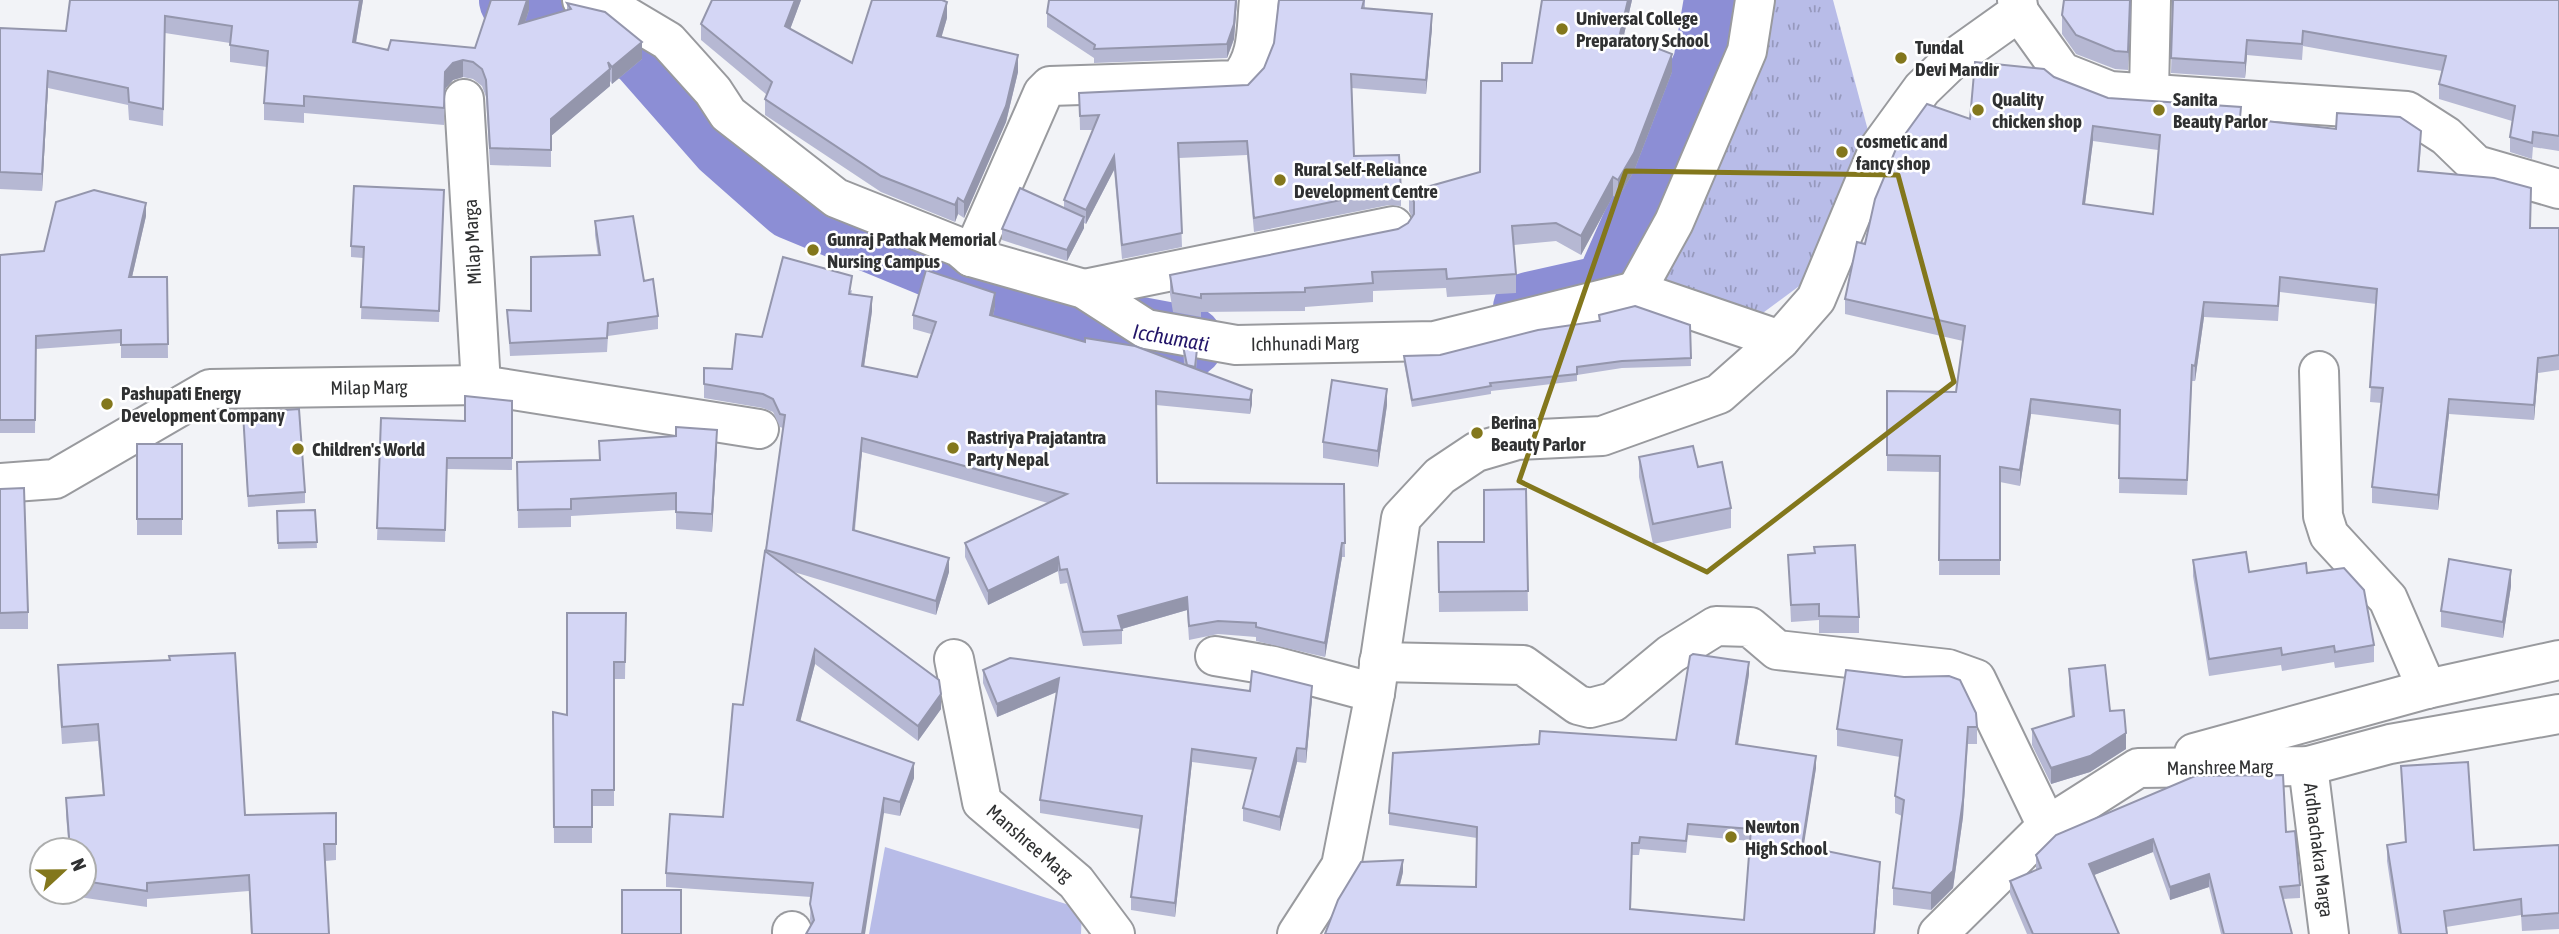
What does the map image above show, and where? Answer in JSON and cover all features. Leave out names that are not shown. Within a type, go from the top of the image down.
[{"type":"street","points":[[971,257],[1043,93],[1050,86],[1238,80],[1248,69],[1255,51],[1259,0]]},
{"type":"street","points":[[1755,0],[1747,51],[1674,222],[1636,291],[1780,340]]},
{"type":"street","points":[[2149,92],[2151,0]]},
{"type":"street","name":"Ichhunadi Marg","points":[[603,3],[668,41],[713,91],[728,114],[836,198],[959,247],[971,257],[1084,289],[1146,329],[1236,345],[1435,341],[1636,291]]},
{"type":"street","points":[[1297,934],[1341,866],[1377,678],[1401,518],[1440,476],[1476,452],[1517,440],[1602,436],[1718,394],[1780,340],[1815,299],[1879,148],[1922,89],[1953,59],[2018,6],[2062,72],[2110,91],[2407,111],[2446,136],[2476,165],[2559,189]]},
{"type":"street","name":"Milap Marga","points":[[464,99],[481,385]]},
{"type":"street","points":[[1084,289],[1393,226]]},
{"type":"street","points":[[2319,371],[2323,516],[2329,535],[2388,599],[2427,689]]},
{"type":"street","name":"Milap Marg","points":[[0,483],[55,479],[210,389],[481,385],[759,429]]},
{"type":"street","points":[[1215,656],[1377,678],[1523,665],[1578,705],[1590,708],[1613,702],[1671,654],[1716,626],[1750,627],[1777,650],[1948,669],[1976,679],[2047,826]]},
{"type":"street","name":"Manshree Marg","points":[[954,659],[982,802],[1076,882],[1115,934]]},
{"type":"street","points":[[1938,934],[2047,826],[2138,768],[2427,689],[2559,660]]},
{"type":"street","name":"Manshree Marg","points":[[2138,768],[2308,766],[2390,744],[2559,714]]},
{"type":"street","name":"Ardhachakra Marga","points":[[2308,766],[2329,934]]},
{"type":"highlighted area","points":[[1626,171],[1898,175],[1954,382],[1707,572],[1519,481]]},
{"type":"green space","points":[[1763,0],[1833,0],[1870,138],[1821,270],[1756,318],[1659,293]]},
{"type":"green space","points":[[885,847],[1082,909],[1081,934],[869,934]]},
{"type":"building","points":[[70,0],[360,0],[353,42],[388,50],[391,40],[475,48],[491,0],[527,0],[519,24],[571,9],[567,3],[605,12],[642,42],[612,67],[608,62],[610,69],[551,119],[551,150],[490,148],[486,80],[482,69],[473,62],[463,60],[453,63],[445,72],[444,108],[304,96],[304,106],[264,103],[268,51],[230,45],[232,26],[165,16],[163,109],[129,102],[128,88],[48,71],[42,174],[0,172],[0,28],[66,31]]},
{"type":"building","points":[[712,0],[795,0],[785,26],[852,63],[872,0],[942,0],[947,2],[937,36],[1018,55],[1006,106],[964,202],[958,198],[955,205],[881,176],[765,99],[772,82],[701,24]]},
{"type":"building","points":[[1049,0],[1236,0],[1234,24],[1227,44],[1094,49],[1095,45],[1047,13]]},
{"type":"building","points":[[1279,0],[1364,0],[1362,8],[1432,14],[1426,80],[1351,74],[1354,156],[1399,155],[1401,191],[1389,190],[1254,218],[1247,141],[1178,143],[1182,233],[1122,245],[1114,156],[1086,210],[1064,200],[1099,115],[1080,116],[1079,93],[1248,85],[1264,68],[1274,43]]},
{"type":"building","points":[[1542,0],[1628,0],[1620,34],[1672,54],[1634,153],[1618,180],[1613,177],[1581,236],[1556,223],[1512,226],[1516,274],[1447,279],[1446,269],[1372,272],[1373,283],[1305,288],[1305,292],[1201,294],[1201,298],[1173,293],[1170,275],[1398,229],[1408,223],[1414,214],[1414,202],[1409,192],[1480,172],[1481,81],[1502,81],[1502,63],[1532,63]]},
{"type":"building","points":[[2064,0],[2130,0],[2128,52],[2115,51],[2076,35],[2062,15]]},
{"type":"building","points":[[2173,0],[2559,0],[2559,136],[2533,132],[2532,143],[2510,137],[2515,106],[2439,84],[2446,56],[2303,31],[2302,44],[2247,40],[2245,63],[2171,58]]},
{"type":"building","points":[[1975,62],[2044,69],[2054,77],[2108,98],[2241,107],[2240,118],[2336,129],[2337,113],[2400,117],[2421,131],[2418,171],[2494,178],[2531,188],[2530,228],[2559,228],[2559,355],[2538,358],[2534,405],[2449,399],[2438,495],[2372,487],[2383,388],[2370,387],[2377,289],[2280,277],[2278,306],[2204,302],[2195,366],[2192,365],[2187,480],[2119,478],[2120,410],[2031,399],[2020,470],[2000,467],[2000,560],[1939,560],[1940,456],[1887,455],[1887,391],[1956,392],[1965,326],[1845,299],[1857,242],[1865,244],[1875,199],[1898,144],[1927,104],[1970,119]],"holes":[[[2093,126],[2160,135],[2153,214],[2083,204]]]},
{"type":"building","points":[[354,186],[444,190],[439,311],[361,307],[364,247],[351,246]]},
{"type":"building","points":[[1020,188],[1084,217],[1067,250],[1002,229]]},
{"type":"building","points":[[94,190],[146,203],[129,277],[167,277],[168,344],[121,345],[121,330],[36,336],[35,420],[0,420],[0,255],[44,251],[56,202]]},
{"type":"building","points":[[633,216],[644,281],[653,279],[658,316],[608,323],[607,338],[510,343],[507,310],[531,311],[531,257],[600,255],[595,221]]},
{"type":"building","points":[[783,257],[852,276],[849,294],[872,297],[862,366],[917,377],[936,322],[913,315],[926,270],[995,293],[990,315],[1085,342],[1085,338],[1135,346],[1252,390],[1250,400],[1156,391],[1157,483],[1344,484],[1345,543],[1342,543],[1325,643],[1256,627],[1256,623],[1218,621],[1189,626],[1187,597],[1118,616],[1122,630],[1083,632],[1067,569],[1060,570],[1058,557],[988,591],[965,543],[1067,494],[862,438],[853,530],[949,558],[936,601],[766,550],[785,415],[780,414],[773,399],[763,394],[704,384],[704,368],[732,369],[736,334],[762,337]]},
{"type":"building","points":[[1635,306],[1690,325],[1691,358],[1622,361],[1577,367],[1577,374],[1490,383],[1491,386],[1412,400],[1404,356],[1440,355],[1538,330],[1600,321],[1599,315]]},
{"type":"building","points":[[1183,346],[1197,349],[1195,367],[1187,365]]},
{"type":"building","points":[[1332,380],[1387,389],[1378,451],[1323,442]]},
{"type":"building","points":[[465,396],[512,401],[512,458],[447,458],[445,530],[377,528],[381,418],[465,421]]},
{"type":"building","points":[[299,409],[305,492],[248,496],[243,413]]},
{"type":"building","points":[[676,427],[717,430],[712,514],[676,512],[676,493],[571,499],[571,509],[518,510],[517,462],[600,460],[599,441],[676,436]]},
{"type":"building","points":[[137,444],[182,444],[182,519],[137,519]]},
{"type":"building","points":[[1693,446],[1698,467],[1722,462],[1731,508],[1653,524],[1639,457]]},
{"type":"building","points":[[24,488],[28,612],[0,613],[0,489]]},
{"type":"building","points":[[1526,489],[1528,591],[1439,592],[1438,542],[1484,542],[1484,490]]},
{"type":"building","points":[[315,510],[317,542],[278,543],[277,511]]},
{"type":"building","points":[[1855,545],[1859,617],[1819,616],[1819,604],[1791,605],[1788,555],[1815,553],[1814,547]]},
{"type":"building","points":[[765,551],[939,680],[941,694],[918,726],[815,649],[797,720],[914,763],[900,802],[884,798],[862,934],[806,934],[814,920],[810,904],[813,883],[666,873],[670,814],[723,817],[733,704],[743,705]]},
{"type":"building","points":[[2246,552],[2249,572],[2306,563],[2307,573],[2344,568],[2364,590],[2374,645],[2335,652],[2334,646],[2282,655],[2281,648],[2209,659],[2193,560]]},
{"type":"building","points":[[2449,559],[2511,570],[2503,622],[2441,611]]},
{"type":"building","points":[[567,613],[626,613],[625,662],[614,662],[614,790],[592,790],[592,827],[554,827],[553,712],[567,715]]},
{"type":"building","points":[[235,653],[245,815],[336,813],[336,844],[324,844],[329,934],[252,934],[249,875],[147,883],[147,891],[98,883],[98,836],[69,836],[66,798],[104,795],[98,724],[62,727],[58,665],[170,660],[169,656]]},
{"type":"building","points":[[1693,654],[1749,662],[1736,744],[1816,756],[1802,846],[1880,862],[1874,934],[1325,934],[1338,900],[1361,862],[1403,860],[1397,885],[1476,887],[1477,827],[1389,813],[1393,753],[1539,744],[1540,731],[1676,740],[1690,656]],"holes":[[[1688,824],[1751,829],[1744,920],[1630,909],[1632,843],[1639,843],[1640,837],[1686,841]]]},
{"type":"building","points":[[1010,658],[1250,691],[1252,671],[1312,686],[1306,749],[1297,748],[1280,817],[1243,808],[1256,758],[1192,749],[1175,903],[1131,897],[1142,816],[1040,800],[1059,678],[997,704],[983,670]]},
{"type":"building","points":[[2105,665],[2110,711],[2124,710],[2126,733],[2090,756],[2051,768],[2032,729],[2074,716],[2069,669]]},
{"type":"building","points":[[1846,670],[1904,677],[1949,676],[1960,680],[1976,713],[1977,727],[1968,727],[1963,800],[1953,871],[1931,893],[1893,888],[1904,800],[1895,796],[1902,740],[1837,729]]},
{"type":"building","points":[[2468,762],[2474,850],[2559,845],[2559,913],[2522,916],[2521,899],[2444,911],[2447,934],[2401,934],[2387,845],[2406,842],[2401,766]]},
{"type":"building","points":[[2283,775],[2286,832],[2295,831],[2300,885],[2280,887],[2292,934],[2224,934],[2209,874],[2170,887],[2153,839],[2089,864],[2119,934],[2033,934],[2010,881],[2041,868],[2036,855],[2056,835],[2195,776]]},
{"type":"building","points":[[622,890],[681,890],[681,934],[622,934]]},
{"type":"waterway","name":"Icchumati","points":[[515,0],[605,22],[645,53],[725,144],[793,204],[951,269],[1000,282],[1129,331],[1188,342]]},
{"type":"waterway","name":"Icchumati","points":[[1529,308],[1609,290],[1709,64],[1720,0]]},
{"type":"place","name":"Universal College Preparatory School","points":[[1562,29]]},
{"type":"place","name":"Tundal Devi Mandir","points":[[1901,58]]},
{"type":"place","name":"Quality chicken shop","points":[[1978,110]]},
{"type":"place","name":"Sanita Beauty Parlor","points":[[2159,110]]},
{"type":"place","name":"cosmetic and fancy shop","points":[[1842,152]]},
{"type":"place","name":"Rural Self-Reliance Development Centre","points":[[1280,180]]},
{"type":"place","name":"Gunraj Pathak Memorial Nursing Campus","points":[[813,250]]},
{"type":"place","name":"Pashupati Energy Development Company","points":[[107,404]]},
{"type":"place","name":"Berina Beauty Parlor","points":[[1477,433]]},
{"type":"place","name":"Rastriya Prajatantra Party Nepal","points":[[953,448]]},
{"type":"place","name":"Children's World","points":[[298,449]]},
{"type":"place","name":"Newton High School","points":[[1731,837]]}]
